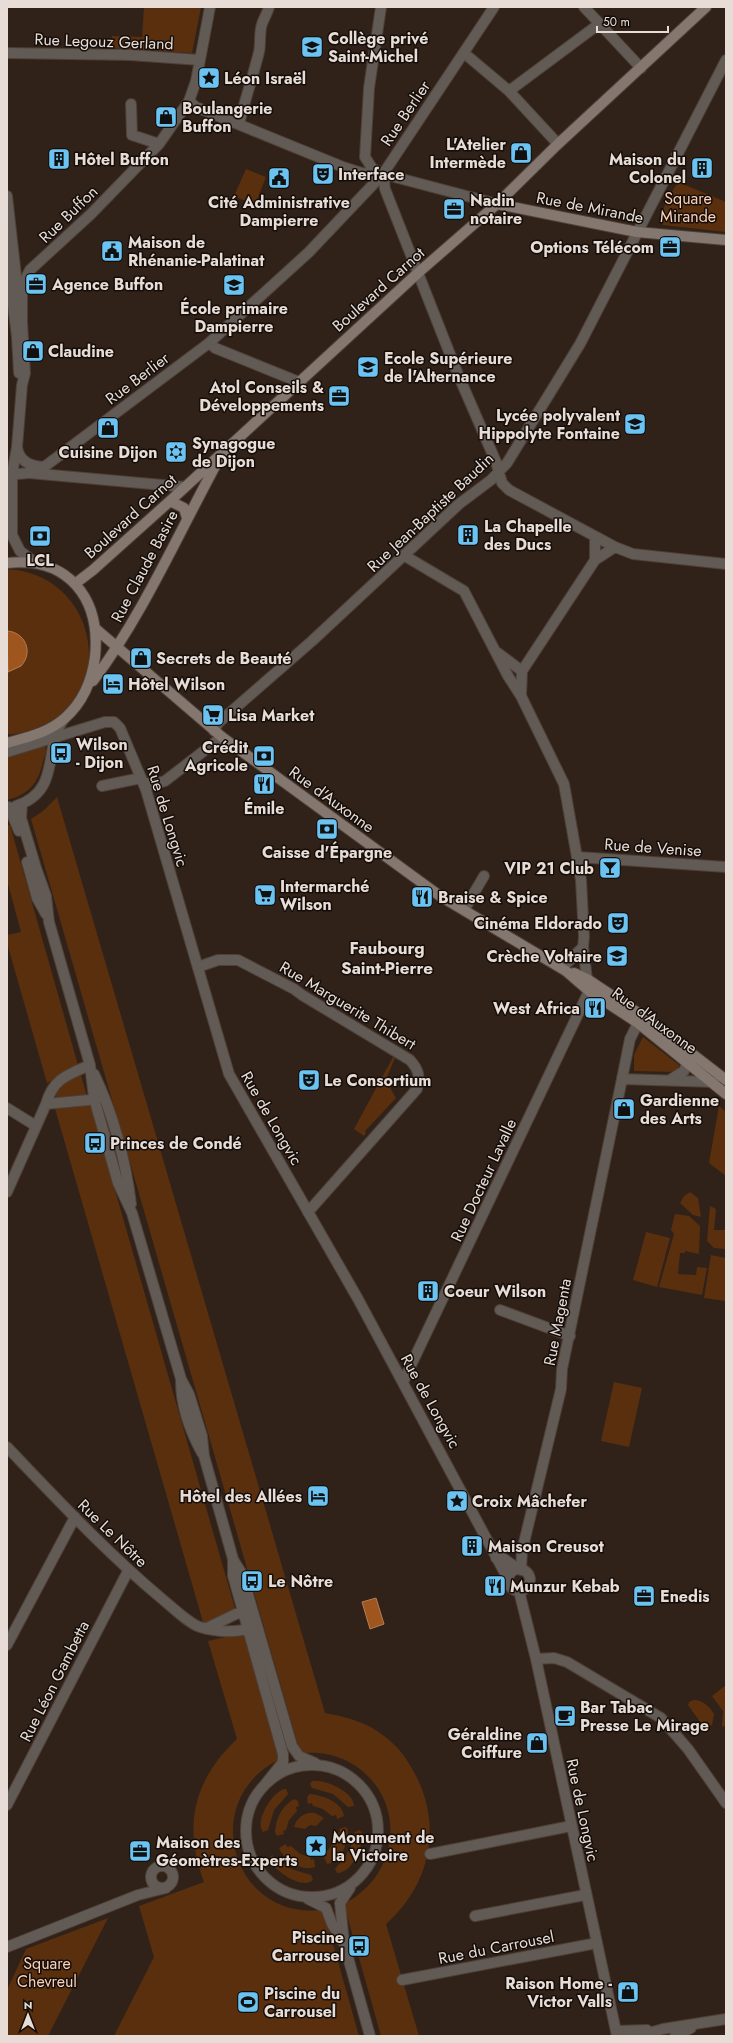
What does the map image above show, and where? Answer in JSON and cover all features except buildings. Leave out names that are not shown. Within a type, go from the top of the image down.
[{"type":"main road","name":"Boulevard Carnot","points":[[76,583],[170,501],[419,272],[497,204],[558,144],[706,7]]},
{"type":"main road","name":"Boulevard Carnot","points":[[699,15],[714,7]]},
{"type":"main road","name":"Rue de Mirande","points":[[497,204],[637,232],[726,240]]},
{"type":"main road","name":"Rue Claude Basire","points":[[25,738],[48,730],[64,719],[80,701],[117,649],[223,452]]},
{"type":"main road","points":[[170,501],[184,508],[187,518]]},
{"type":"main road","points":[[7,555],[61,574],[76,583],[91,610],[96,629],[93,668],[86,691]]},
{"type":"main road","points":[[7,563],[30,562]]},
{"type":"main road","name":"Rue d'Auxonne","points":[[96,629],[117,649],[218,734],[440,896],[564,970],[587,980],[647,1019],[690,1057],[726,1094]]},
{"type":"main road","points":[[7,740],[25,738]]},
{"type":"main road","points":[[7,744],[25,738]]},
{"type":"main road","name":"Rue d'Auxonne","points":[[564,970],[589,991],[726,1080]]},
{"type":"main road","points":[[589,991],[613,996]]},
{"type":"street","name":"Rue Buffon","points":[[22,327],[22,286],[30,270],[91,214],[159,144],[189,101],[196,81],[210,7]]},
{"type":"street","points":[[240,124],[261,41],[262,24],[267,16],[269,7]]},
{"type":"street","points":[[381,7],[369,88],[365,157],[372,168],[383,174]]},
{"type":"street","name":"Rue Berlier","points":[[9,473],[29,473],[44,466],[209,343],[309,252],[383,174],[494,7]]},
{"type":"street","points":[[584,7],[641,68]]},
{"type":"street","points":[[509,91],[599,24]]},
{"type":"street","name":"Rue Legouz Gerland","points":[[7,53],[130,55],[200,60]]},
{"type":"street","points":[[464,53],[509,91],[558,144]]},
{"type":"street","name":"Rue Jean-Baptiste Baudin","points":[[102,786],[142,780],[151,785],[165,781],[218,734],[218,723],[287,661],[312,641],[405,556],[459,504],[500,471],[522,439],[580,344],[726,60]]},
{"type":"street","points":[[189,101],[196,107],[343,167],[362,173],[383,174],[497,204]]},
{"type":"street","points":[[131,104],[132,135],[159,144]]},
{"type":"street","points":[[383,174],[385,189],[419,272],[457,372],[500,471],[502,483],[517,496],[595,537],[633,554],[726,564]]},
{"type":"street","points":[[7,196],[12,336],[22,385]]},
{"type":"street","points":[[7,257],[10,267],[16,315],[22,327],[25,366],[17,447],[9,473],[9,539],[30,562]]},
{"type":"street","points":[[10,267],[30,270]]},
{"type":"street","points":[[209,343],[215,348],[299,382]]},
{"type":"street","points":[[17,447],[18,453],[24,461],[36,466],[44,466]]},
{"type":"street","points":[[29,473],[185,487]]},
{"type":"street","points":[[595,537],[596,560]]},
{"type":"street","points":[[521,696],[522,671],[596,560],[615,547]]},
{"type":"street","points":[[405,556],[464,591],[501,663],[521,696],[564,784],[578,857],[584,937],[583,947],[587,980]]},
{"type":"street","points":[[494,650],[522,671]]},
{"type":"street","points":[[49,922],[37,898],[16,820],[8,807],[22,804],[37,792],[47,778],[55,738],[59,725],[64,719]]},
{"type":"street","name":"Rue de Longvic","points":[[55,738],[106,722],[114,722],[120,728],[142,780],[229,1074],[403,1382],[508,1579]]},
{"type":"street","points":[[7,752],[55,738]]},
{"type":"street","points":[[22,804],[21,818],[46,896],[49,922],[90,1065],[104,1096],[128,1180],[132,1213]]},
{"type":"street","name":"Rue de Venise","points":[[578,857],[726,867]]},
{"type":"street","points":[[464,910],[484,876]]},
{"type":"street","points":[[564,970],[583,947]]},
{"type":"street","name":"Rue Marguerite Thibert","points":[[198,967],[218,960],[238,960],[294,989],[302,996],[410,1060],[418,1068],[420,1077],[418,1089],[308,1212]]},
{"type":"street","name":"Rue Docteur Lavalle","points":[[403,1382],[589,991]]},
{"type":"street","name":"Rue Magenta","points":[[520,1570],[522,1551],[561,1389],[562,1369],[630,1039],[638,1023]]},
{"type":"street","points":[[670,1080],[684,1071],[690,1057]]},
{"type":"street","points":[[90,1065],[94,1098],[118,1183],[132,1213],[181,1379],[181,1396],[184,1406],[194,1438],[204,1456],[233,1560],[233,1576],[248,1611],[295,1752],[303,1759],[341,1772],[361,1786],[368,1796],[376,1813],[379,1831],[377,1844],[369,1866],[340,1903],[344,1943],[370,2036]]},
{"type":"street","points":[[7,1192],[46,1104],[50,1090],[61,1079],[90,1065]]},
{"type":"street","points":[[622,1079],[714,1082]]},
{"type":"street","points":[[46,1104],[104,1096]]},
{"type":"street","points":[[7,1108],[36,1126]]},
{"type":"street","points":[[500,1310],[570,1336]]},
{"type":"street","name":"Rue Le Nôtre","points":[[7,1447],[128,1571],[173,1608],[199,1627],[229,1631],[253,1628]]},
{"type":"street","points":[[7,1645],[75,1517]]},
{"type":"street","points":[[496,1558],[500,1556],[527,1573],[529,1579],[528,1586],[519,1590],[512,1588],[508,1579],[511,1572],[520,1570]]},
{"type":"street","name":"Rue Léon Gambetta","points":[[7,1805],[128,1571]]},
{"type":"street","name":"Rue de Longvic","points":[[519,1590],[536,1659],[585,1895],[617,2034]]},
{"type":"street","points":[[207,1628],[248,1611]]},
{"type":"street","points":[[253,1628],[284,1754],[282,1762],[257,1796],[248,1815],[246,1826],[248,1847],[256,1867],[270,1883],[289,1893],[314,1901],[326,1908],[332,1924],[344,1943]]},
{"type":"street","points":[[536,1659],[554,1658],[567,1662],[661,1718],[688,1749],[726,1803]]},
{"type":"street","points":[[263,1787],[281,1773],[292,1768],[317,1765],[329,1768]]},
{"type":"street","points":[[430,1854],[571,1826]]},
{"type":"street","points":[[289,1893],[310,1897],[331,1895],[352,1884],[361,1876]]},
{"type":"street","points":[[7,1947],[138,1895],[166,1888]]},
{"type":"street","points":[[475,1916],[585,1895]]},
{"type":"street","name":"Rue du Carrousel","points":[[402,1980],[597,1943]]},
{"type":"street","points":[[617,2034],[663,2029],[726,2019]]},
{"type":"street","points":[[675,2036],[702,2023]]},
{"type":"street","points":[[638,2036],[663,2029]]},
{"type":"green space","points":[[144,7],[201,7],[192,53],[112,48],[112,36],[142,37]]},
{"type":"green space","points":[[246,169],[266,177],[255,205],[234,196]]},
{"type":"green space","name":"Square Mirande","points":[[678,182],[726,202],[726,232],[663,225],[662,214],[664,208]]},
{"type":"green space","points":[[7,569],[38,576],[62,591],[78,613],[88,638],[88,664],[81,690],[65,711],[39,727],[15,734],[7,734]]},
{"type":"green space","points":[[45,746],[45,755],[36,781],[21,795],[7,800],[7,756]]},
{"type":"green space","points":[[57,797],[325,1713],[348,1718],[371,1727],[389,1740],[410,1764],[424,1796],[429,1816],[430,1836],[422,1874],[413,1892],[401,1909],[386,1924],[419,2036],[381,2036],[345,1908],[345,1903],[363,1891],[376,1875],[386,1858],[390,1838],[390,1819],[384,1800],[373,1782],[357,1767],[344,1759],[334,1756],[300,1752],[31,819],[43,811]]},
{"type":"green space","points":[[7,825],[10,825],[78,1065],[47,1083],[7,943],[7,935],[21,932],[7,880]]},
{"type":"green space","points":[[643,1037],[679,1065],[677,1072],[634,1071],[634,1055]]},
{"type":"green space","points":[[393,1057],[395,1058],[387,1077],[395,1077],[395,1080],[389,1081],[388,1084],[396,1098],[365,1131],[366,1133],[364,1136],[354,1129]]},
{"type":"green space","points":[[80,1072],[87,1096],[58,1098],[55,1096],[61,1083]]},
{"type":"green space","points":[[90,1103],[235,1609],[208,1623],[203,1622],[54,1105]]},
{"type":"green space","points":[[719,1106],[726,1112],[726,1176],[709,1163]]},
{"type":"green space","points":[[690,1192],[698,1198],[701,1217],[693,1215],[680,1203],[684,1196]]},
{"type":"green space","points":[[710,1206],[716,1209],[714,1230],[726,1230],[726,1249],[714,1248],[707,1241]]},
{"type":"green space","points":[[675,1214],[689,1216],[700,1226],[699,1254],[685,1251],[685,1253],[680,1253],[678,1274],[696,1275],[697,1267],[707,1268],[702,1295],[659,1287],[674,1234],[671,1230]]},
{"type":"green space","points":[[646,1232],[670,1238],[657,1287],[633,1280]]},
{"type":"green space","points":[[711,1255],[726,1258],[726,1301],[704,1298]]},
{"type":"green space","points":[[614,1382],[642,1388],[629,1447],[601,1441]]},
{"type":"green space","points":[[233,1635],[244,1636],[278,1753],[278,1760],[253,1779],[238,1802],[233,1828],[236,1854],[247,1878],[266,1897],[291,1908],[322,1910],[324,1912],[359,2036],[114,2036],[154,1957],[139,1906],[204,1882],[194,1842],[196,1805],[210,1771],[237,1739],[208,1641]]},
{"type":"green space","points":[[726,1685],[726,1725],[722,1727],[723,1711],[712,1696]]},
{"type":"green space","points":[[694,1700],[708,1706],[712,1711],[714,1714],[712,1725],[703,1726],[688,1705],[689,1702]]},
{"type":"green space","points":[[312,1781],[331,1784],[344,1791],[353,1801],[354,1806],[348,1807],[333,1794],[312,1788],[310,1784]]},
{"type":"green space","points":[[286,1789],[288,1794],[274,1810],[268,1830],[263,1832],[261,1821],[266,1807],[276,1794],[281,1790]]},
{"type":"green space","points":[[309,1794],[325,1797],[335,1803],[339,1806],[344,1816],[337,1819],[336,1815],[332,1816],[323,1809],[313,1806],[312,1803],[308,1804],[307,1798]]},
{"type":"green space","points":[[294,1799],[298,1801],[299,1806],[296,1807],[297,1811],[289,1820],[286,1830],[283,1831],[284,1834],[277,1836],[275,1832],[278,1817],[286,1805]]},
{"type":"green space","points":[[308,1813],[315,1813],[324,1818],[316,1826],[310,1825],[305,1829],[294,1827],[297,1820],[302,1816]]},
{"type":"green space","points":[[345,1827],[348,1829],[348,1834],[343,1851],[337,1860],[327,1864],[324,1857],[327,1856],[326,1852],[334,1843],[337,1833],[340,1832],[339,1829]]},
{"type":"green space","points":[[359,1830],[362,1832],[362,1838],[356,1858],[348,1869],[337,1873],[335,1869],[348,1852],[355,1832]]},
{"type":"green space","points":[[286,1844],[287,1847],[291,1846],[300,1854],[310,1857],[311,1860],[314,1859],[315,1867],[305,1868],[289,1861],[279,1848]]},
{"type":"green space","points":[[272,1855],[291,1869],[311,1875],[313,1880],[302,1883],[290,1878],[278,1870],[270,1862],[270,1857]]},
{"type":"green space","name":"Square Chevreul","points":[[108,1918],[48,2036],[7,2036],[7,1990],[26,1949]]},
{"type":"shaded area","points":[[7,631],[19,635],[26,644],[27,649],[25,661],[21,666],[8,672]]},
{"type":"shaded area","points":[[376,1598],[384,1624],[370,1629],[362,1602]]},
{"type":"place","name":"Collège privé Saint-Michel","points":[[312,47]]},
{"type":"place","name":"Léon Israël","points":[[209,78]]},
{"type":"place","name":"Boulangerie Buffon","points":[[166,117]]},
{"type":"place","name":"L'Atelier Intermède","points":[[521,153]]},
{"type":"place","name":"Hôtel Buffon","points":[[59,159]]},
{"type":"place","name":"Maison du Colonel","points":[[702,168]]},
{"type":"place","name":"Interface","points":[[323,174]]},
{"type":"place","name":"Cité Administrative Dampierre","points":[[279,178]]},
{"type":"place","name":"Nadin notaire","points":[[454,209]]},
{"type":"place","name":"Options Télécom","points":[[670,247]]},
{"type":"place","name":"Maison de Rhénanie-Palatinat","points":[[112,251]]},
{"type":"place","name":"Agence Buffon","points":[[36,284]]},
{"type":"place","name":"École primaire Dampierre","points":[[234,285]]},
{"type":"place","name":"Claudine","points":[[33,351]]},
{"type":"place","name":"Ecole Supérieure de l'Alternance","points":[[368,367]]},
{"type":"place","name":"Atol Conseils & Développements","points":[[339,396]]},
{"type":"place","name":"Lycée polyvalent Hippolyte Fontaine","points":[[635,424]]},
{"type":"place","name":"Cuisine Dijon","points":[[108,428]]},
{"type":"place","name":"Synagogue de Dijon","points":[[176,452]]},
{"type":"place","name":"La Chapelle des Ducs","points":[[468,535]]},
{"type":"place","name":"LCL","points":[[40,536]]},
{"type":"place","name":"Secrets de Beauté","points":[[141,658]]},
{"type":"place","name":"Hôtel Wilson","points":[[113,684]]},
{"type":"place","name":"Lisa Market","points":[[213,715]]},
{"type":"place","name":"Wilson - Dijon","points":[[61,753]]},
{"type":"place","name":"Crédit Agricole","points":[[264,756]]},
{"type":"place","name":"Émile","points":[[264,784]]},
{"type":"place","name":"Caisse d'Épargne","points":[[327,829]]},
{"type":"place","name":"VIP 21 Club","points":[[610,868]]},
{"type":"place","name":"Intermarché Wilson","points":[[265,895]]},
{"type":"place","name":"Braise & Spice","points":[[422,897]]},
{"type":"place","name":"Cinéma Eldorado","points":[[618,923]]},
{"type":"place","name":"Crèche Voltaire","points":[[617,956]]},
{"type":"place","name":"West Africa","points":[[595,1008]]},
{"type":"place","name":"Le Consortium","points":[[309,1080]]},
{"type":"place","name":"Gardienne des Arts","points":[[624,1109]]},
{"type":"place","name":"Princes de Condé","points":[[95,1143]]},
{"type":"place","name":"Coeur Wilson","points":[[428,1291]]},
{"type":"place","name":"Hôtel des Allées","points":[[318,1496]]},
{"type":"place","name":"Croix Mâchefer","points":[[457,1501]]},
{"type":"place","name":"Maison Creusot","points":[[472,1546]]},
{"type":"place","name":"Le Nôtre","points":[[252,1581]]},
{"type":"place","name":"Munzur Kebab","points":[[495,1586]]},
{"type":"place","name":"Enedis","points":[[644,1596]]},
{"type":"place","name":"Bar Tabac Presse Le Mirage","points":[[565,1716]]},
{"type":"place","name":"Géraldine Coiffure","points":[[537,1743]]},
{"type":"place","name":"Monument de la Victoire","points":[[316,1846]]},
{"type":"place","name":"Maison des Géomètres-Experts","points":[[140,1851]]},
{"type":"place","name":"Piscine Carrousel","points":[[359,1946]]},
{"type":"place","name":"Raison Home - Victor Valls","points":[[628,1992]]},
{"type":"place","name":"Piscine du Carrousel","points":[[248,2002]]},
{"type":"district","name":"Faubourg Saint-Pierre","points":[[387,958]]}]
